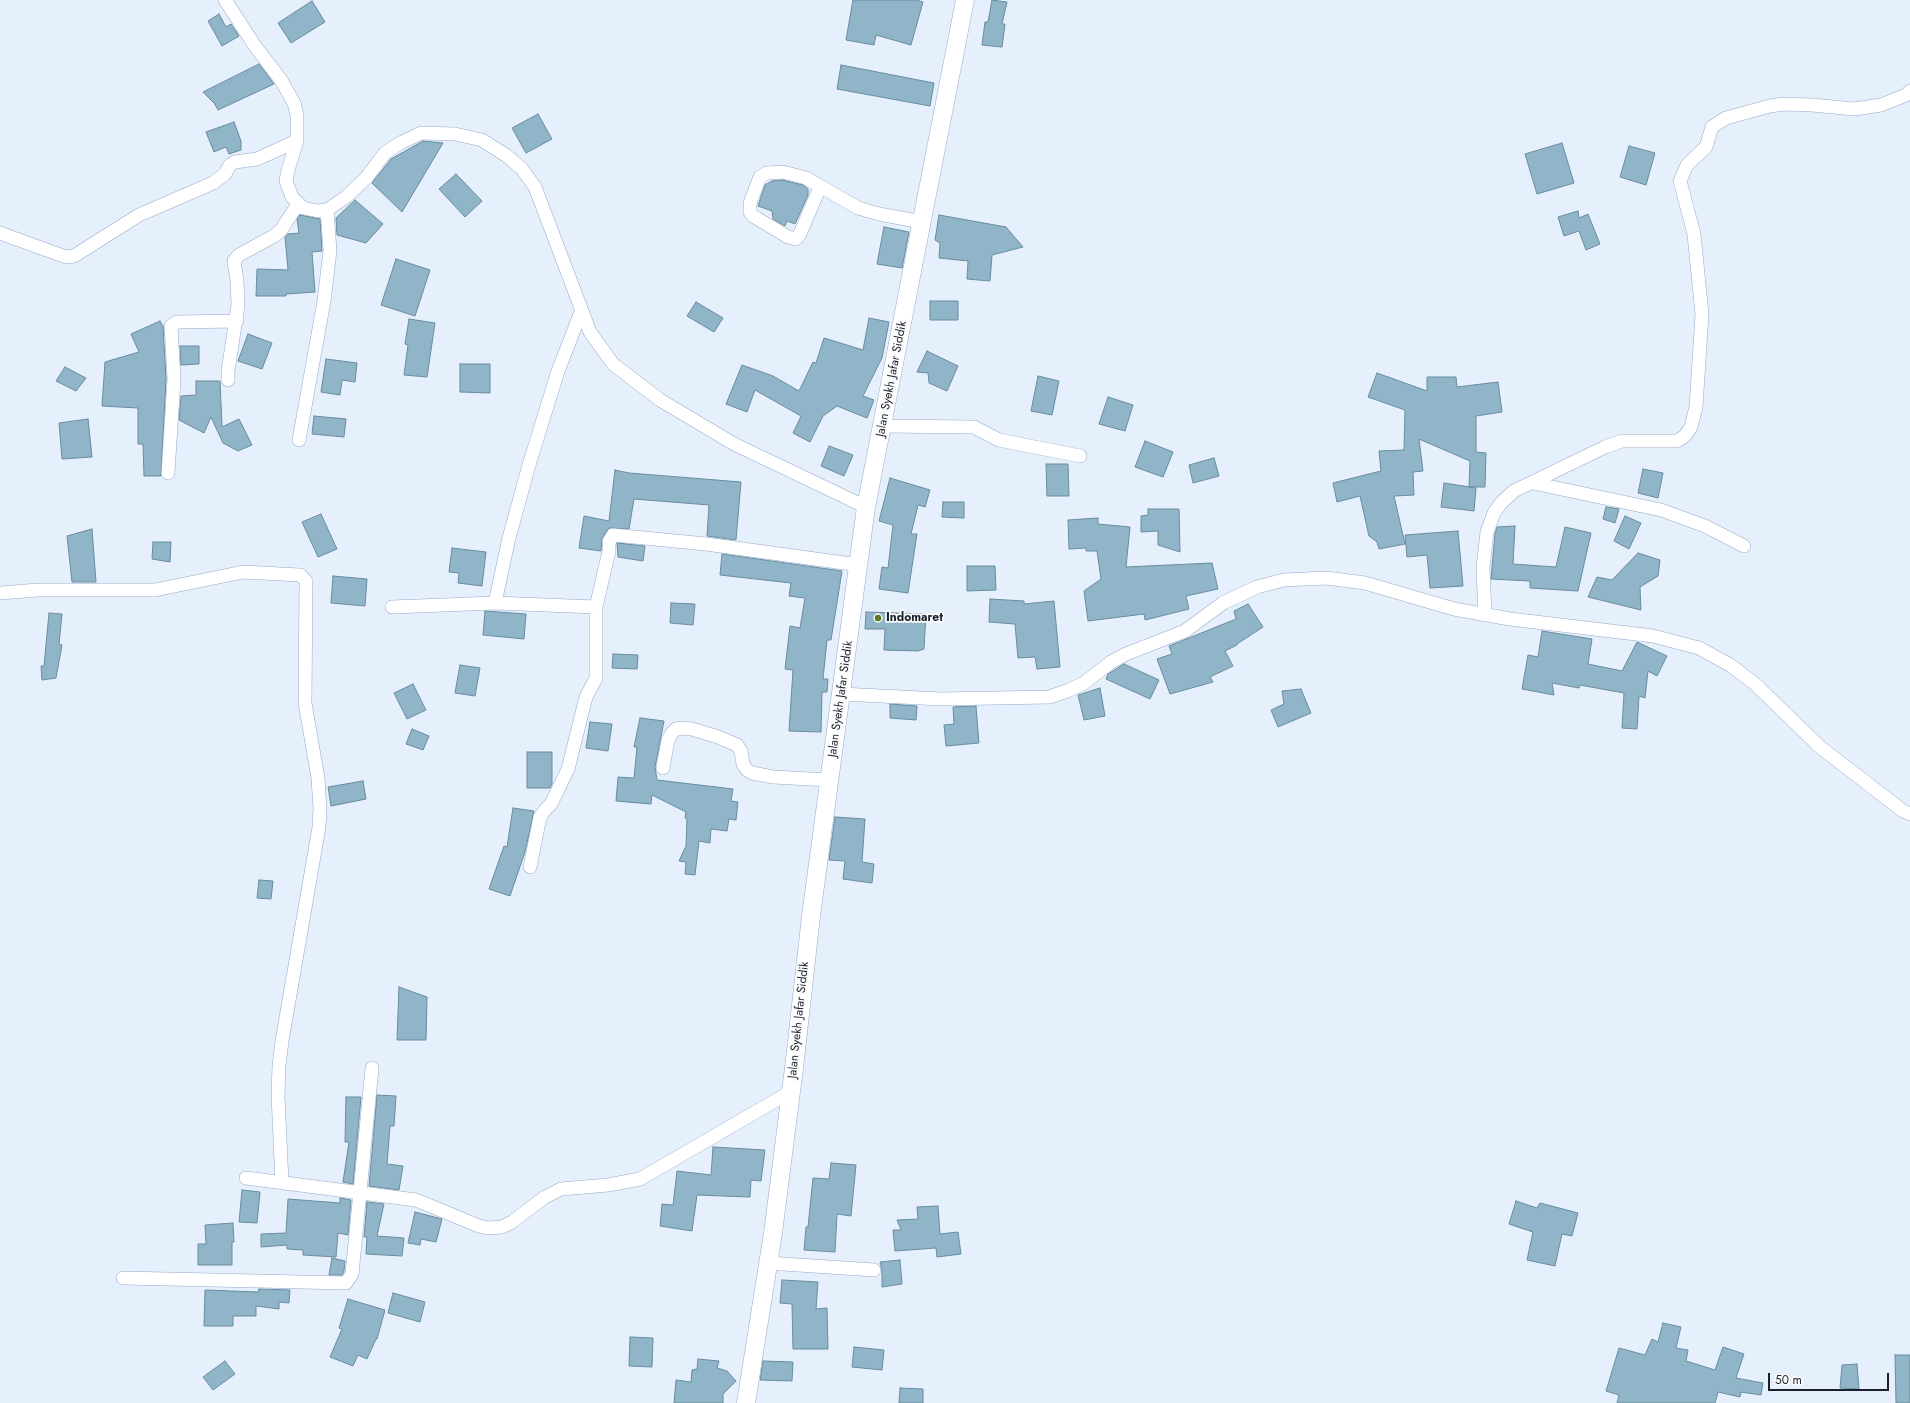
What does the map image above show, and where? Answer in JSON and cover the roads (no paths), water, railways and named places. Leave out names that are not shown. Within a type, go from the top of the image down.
[{"type":"main road","name":"Jalan Syekh Jafar Siddik","points":[[746,1403],[768,1263],[792,1091],[811,916],[866,507],[965,0]]},
{"type":"street","points":[[225,0],[255,46],[281,80],[294,103],[297,115],[297,140],[286,181],[290,193],[303,208],[310,210],[327,210],[346,198],[366,178],[385,152],[421,133],[455,134],[482,140],[507,156],[522,169],[535,187],[581,312],[590,332],[613,364],[660,400],[734,444],[866,507]]},
{"type":"street","points":[[1484,615],[1483,568],[1487,532],[1494,513],[1501,503],[1514,491],[1605,447],[1622,441],[1677,441],[1685,436],[1690,427],[1696,407],[1702,314],[1694,234],[1680,181],[1687,165],[1706,147],[1712,127],[1717,122],[1726,118],[1784,104],[1854,109],[1881,105],[1906,95],[1910,91]]},
{"type":"street","points":[[0,233],[66,257],[74,256],[139,215],[213,182],[225,174],[230,165],[235,162],[257,159],[297,140]]},
{"type":"street","points":[[820,186],[800,234],[796,239],[788,237],[752,216],[750,212],[750,203],[760,177],[767,173],[791,173],[806,178],[820,186],[858,208],[879,214],[922,222]]},
{"type":"street","points":[[228,380],[229,360],[237,321],[238,286],[234,265],[236,258],[274,236],[281,230],[298,204]]},
{"type":"street","points":[[299,440],[324,301],[329,257],[327,210]]},
{"type":"street","points":[[495,603],[509,538],[529,465],[558,371],[581,312]]},
{"type":"street","points":[[168,473],[174,379],[171,326],[177,322],[237,321]]},
{"type":"street","points":[[883,426],[974,427],[999,440],[1080,456]]},
{"type":"street","points":[[1533,483],[1661,510],[1705,526],[1744,546]]},
{"type":"street","points":[[530,867],[540,817],[551,804],[568,769],[586,697],[596,678],[596,607],[609,551],[609,542],[612,535],[706,544],[859,565]]},
{"type":"street","points":[[0,593],[38,590],[155,590],[243,572],[300,575],[304,577],[306,586],[305,703],[318,778],[320,809],[319,827],[279,1066],[278,1095],[282,1183]]},
{"type":"street","points":[[842,694],[941,700],[1048,696],[1067,691],[1084,683],[1111,662],[1126,654],[1185,631],[1223,604],[1257,587],[1284,580],[1326,578],[1365,583],[1454,608],[1510,620],[1653,636],[1699,648],[1730,665],[1754,683],[1820,747],[1903,811],[1910,814]]},
{"type":"street","points":[[392,607],[495,603],[596,607]]},
{"type":"street","points":[[663,768],[668,740],[676,729],[682,728],[692,729],[718,737],[737,745],[741,751],[743,764],[747,770],[752,773],[773,777],[830,780]]},
{"type":"street","points":[[123,1278],[346,1283],[352,1274],[372,1068]]},
{"type":"street","points":[[246,1178],[416,1200],[479,1226],[487,1228],[502,1227],[512,1222],[545,1197],[561,1189],[608,1185],[640,1179],[792,1091]]},
{"type":"street","points":[[768,1263],[874,1270]]},
{"type":"place","name":"Indomaret","points":[[878,618]]}]
